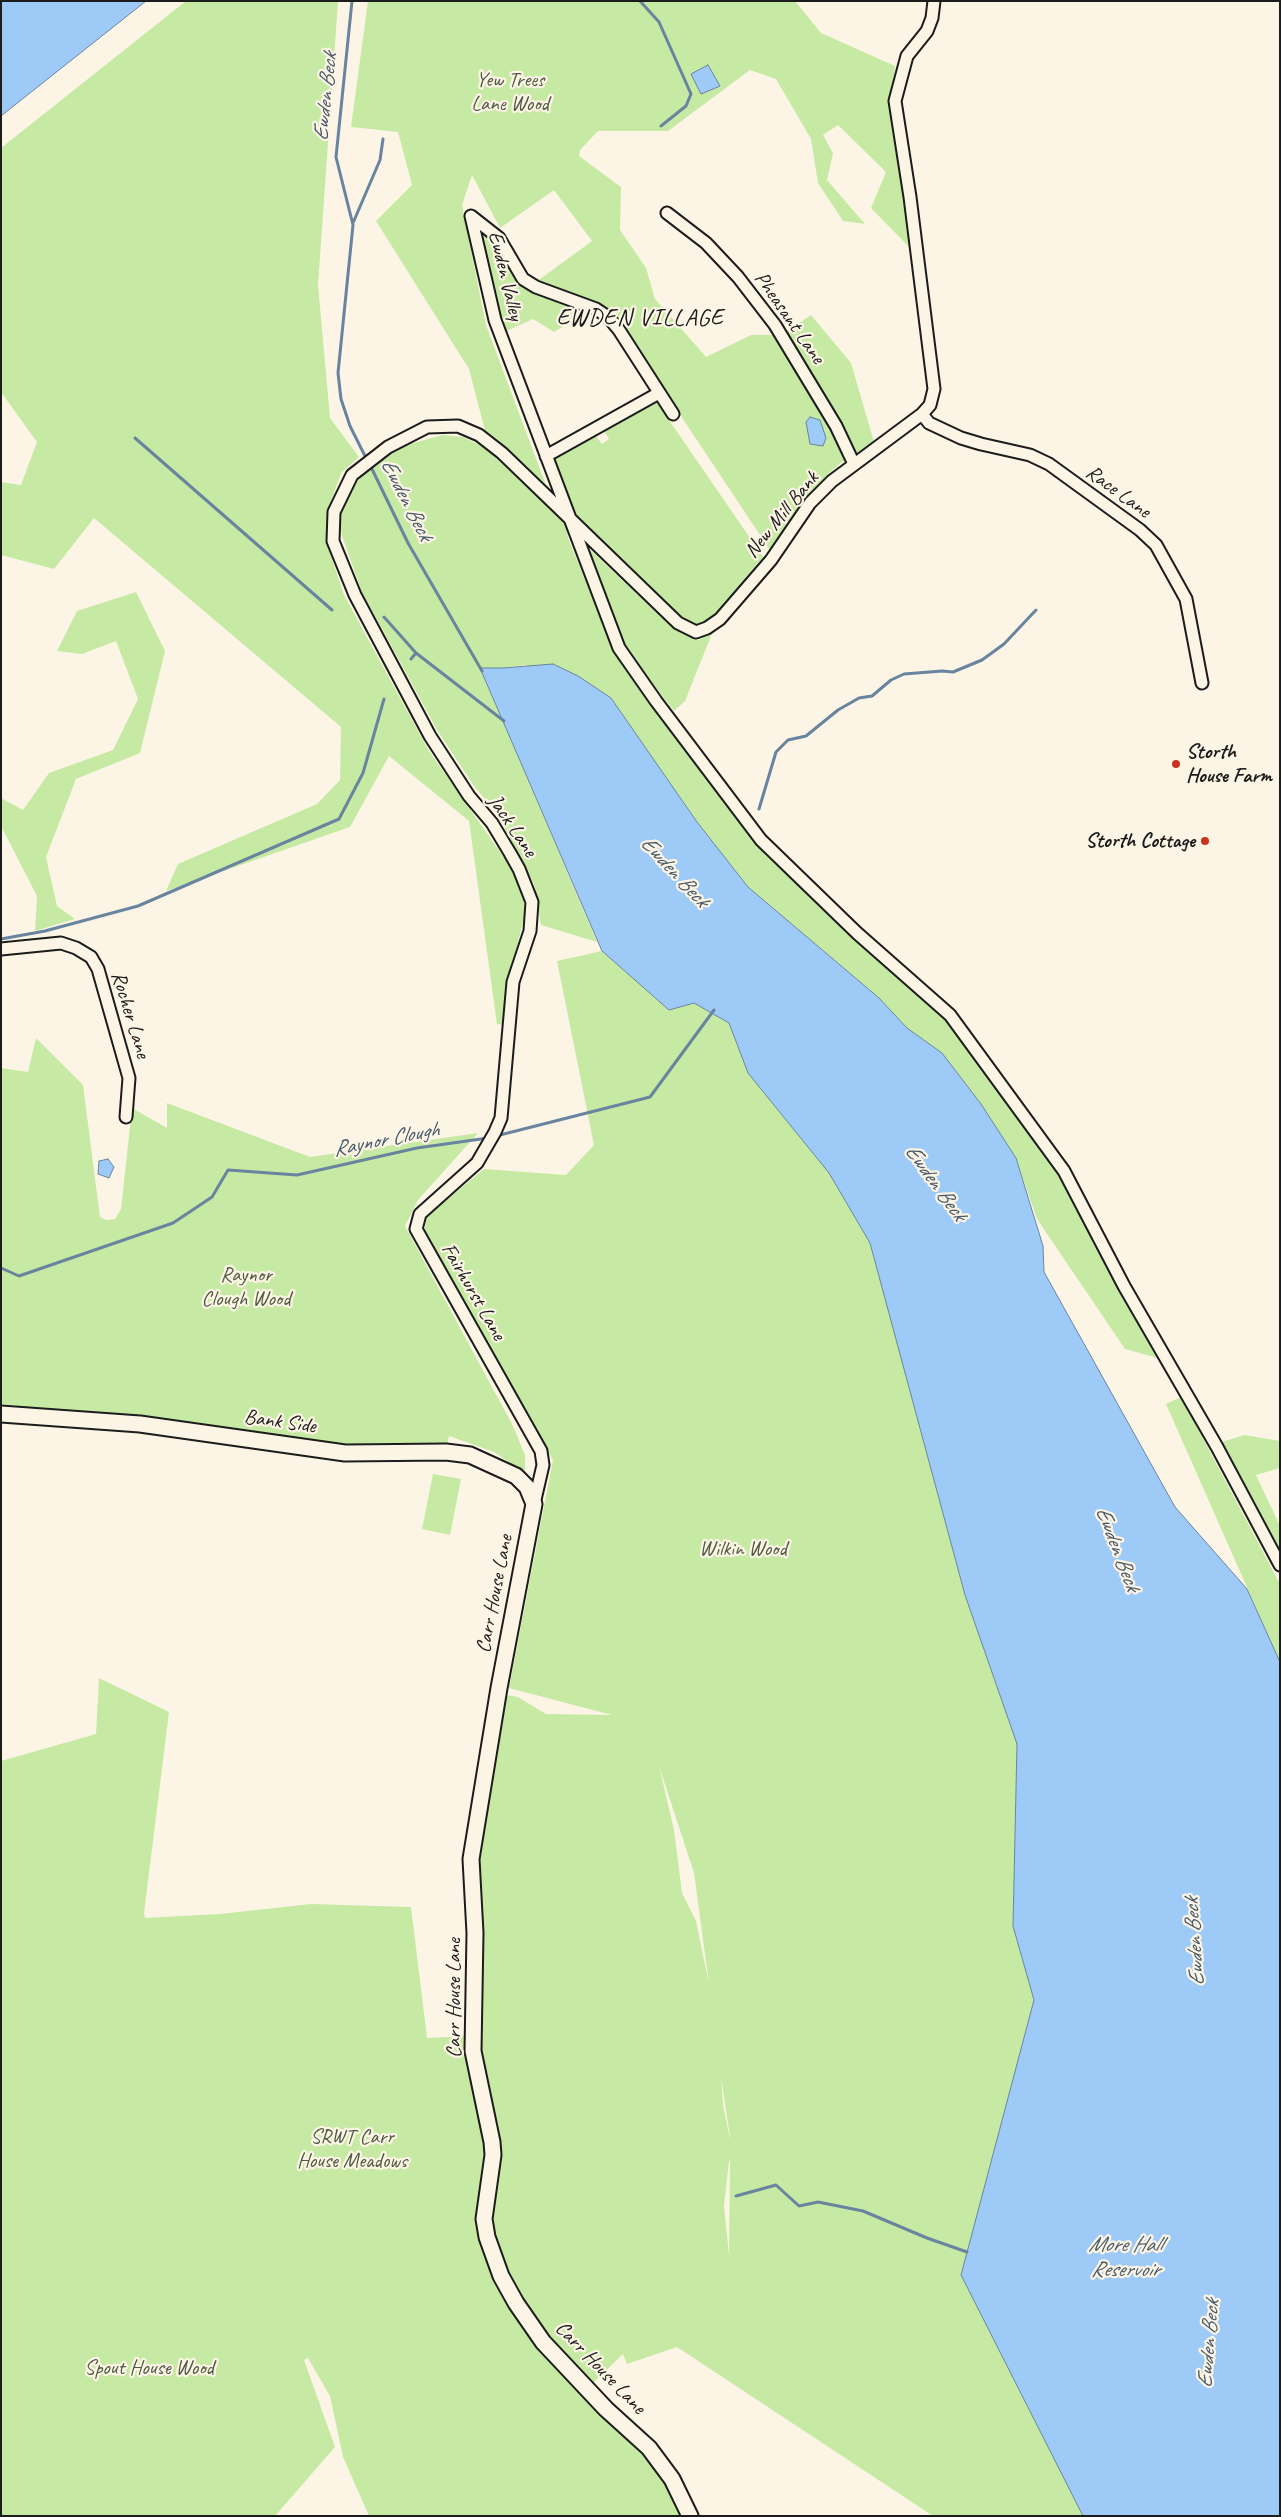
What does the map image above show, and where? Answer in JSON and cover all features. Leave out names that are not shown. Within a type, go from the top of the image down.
[{"type":"street","name":"New Mill Bank","points":[[350,582],[333,541],[334,512],[352,475],[388,447],[427,427],[458,426],[490,442],[678,623],[696,632],[707,628],[720,619],[771,560],[810,503],[832,480],[922,414],[930,405],[934,389],[912,207],[895,101],[907,56],[927,31],[932,18],[934,1]]},
{"type":"street","name":"Pheasant Lane","points":[[667,213],[706,243],[738,276],[775,325],[836,426],[854,464]]},
{"type":"street","name":"Ewden Valley","points":[[673,414],[620,330],[608,317],[596,309],[536,287],[523,279],[499,238],[471,216],[494,320],[619,648],[656,701],[761,840],[857,933],[950,1015],[1064,1171],[1124,1286],[1217,1447],[1280,1565]]},
{"type":"street","points":[[546,456],[659,393]]},
{"type":"street","name":"Race Lane","points":[[922,414],[929,423],[961,438],[1030,455],[1048,464],[1140,530],[1156,545],[1186,598],[1202,683]]},
{"type":"street","name":"Jack Lane","points":[[350,582],[355,596],[430,736],[468,796],[492,823],[519,869],[532,902],[530,931],[513,982],[501,1118]]},
{"type":"street","name":"Rocher Lane","points":[[1,949],[62,943],[76,948],[91,957],[98,969],[130,1078],[126,1117]]},
{"type":"street","name":"Fairhurst Lane","points":[[501,1118],[495,1132],[476,1163],[420,1214],[416,1229],[541,1451],[543,1465],[534,1504]]},
{"type":"street","name":"Bank Side","points":[[1,1414],[140,1424],[345,1453],[446,1452],[470,1455],[516,1476],[527,1487],[534,1504]]},
{"type":"street","name":"Carr House Lane","points":[[534,1504],[499,1688],[471,1859],[476,1933],[473,2051],[493,2155],[484,2219],[487,2237],[500,2276],[543,2342],[606,2409],[649,2448],[672,2479],[690,2516]]},
{"type":"green space","points":[[186,1],[338,1],[318,285],[330,418],[359,457],[341,473],[329,507],[326,541],[344,595],[429,751],[510,866],[523,890],[525,915],[507,984],[506,1025],[497,1024],[469,821],[389,756],[350,827],[166,891],[178,864],[317,804],[340,780],[341,727],[94,518],[54,569],[1,555],[1,482],[21,485],[37,442],[1,392],[1,148]]},
{"type":"green space","name":"Yew Trees Lane Wood","points":[[368,1],[795,1],[821,33],[895,66],[891,100],[912,250],[871,208],[886,172],[838,125],[823,135],[833,153],[827,180],[865,224],[843,221],[818,183],[811,139],[776,79],[750,70],[668,131],[598,131],[580,150],[579,156],[621,187],[620,230],[646,268],[655,299],[706,357],[751,335],[777,335],[821,410],[844,460],[827,475],[803,503],[770,550],[623,329],[536,282],[592,241],[554,190],[500,228],[472,175],[462,205],[486,325],[547,488],[496,438],[485,430],[469,369],[376,221],[412,185],[398,132],[351,127]]},
{"type":"green space","points":[[476,225],[497,241],[522,281],[588,312],[554,332],[533,319],[504,332]]},
{"type":"green space","points":[[811,315],[851,363],[874,442],[854,456],[786,332]]},
{"type":"green space","points":[[656,401],[763,557],[714,615],[705,623],[696,625],[683,618],[575,517],[552,458],[595,435],[602,444],[609,439],[604,431]]},
{"type":"green space","points":[[442,435],[463,437],[484,447],[566,524],[568,538],[614,650],[633,679],[765,855],[946,1019],[1061,1176],[1158,1358],[1125,1349],[1037,1219],[1016,1158],[981,1104],[942,1053],[907,1028],[879,998],[748,887],[697,822],[611,698],[525,665],[503,668],[480,668],[597,942],[541,925],[534,884],[498,815],[474,786],[437,730],[362,592],[342,536],[339,517],[353,487],[366,471],[393,449]]},
{"type":"green space","points":[[586,546],[674,629],[699,640],[713,631],[685,701],[674,711],[624,646]]},
{"type":"green space","points":[[136,592],[165,651],[140,753],[76,779],[46,857],[57,906],[75,919],[35,931],[37,896],[1,826],[1,798],[23,810],[49,773],[113,750],[138,699],[116,641],[82,654],[57,651],[77,611]]},
{"type":"green space","name":"Wilkin Wood","points":[[602,951],[669,1010],[694,1003],[729,1023],[748,1073],[829,1173],[870,1243],[965,1595],[1017,1744],[1013,1926],[1034,2000],[961,2275],[1083,2516],[933,2516],[677,2347],[627,2364],[623,2354],[590,2386],[522,2307],[491,2241],[492,2174],[475,2045],[476,1875],[499,1716],[506,1695],[518,1697],[546,1714],[612,1715],[509,1688],[553,1460],[425,1231],[426,1217],[484,1169],[566,1175],[594,1145],[557,961]],"holes":[[[659,1766],[694,1873],[709,1984],[696,1921],[682,1893],[674,1830]],[[721,2077],[730,2139],[723,2105]],[[730,2161],[729,2255],[724,2206]]]},
{"type":"green space","name":"Raynor Clough Wood","points":[[36,1038],[83,1085],[100,1217],[106,1220],[115,1219],[121,1209],[132,1108],[167,1128],[167,1103],[310,1157],[478,1133],[418,1200],[405,1226],[512,1424],[525,1455],[525,1473],[494,1452],[449,1436],[446,1448],[340,1447],[172,1423],[1,1404],[1,1068],[28,1072]]},
{"type":"green space","points":[[1181,1397],[1280,1584],[1280,1662],[1166,1404]]},
{"type":"green space","points":[[1244,1435],[1280,1441],[1280,1468],[1256,1475],[1280,1526],[1280,1556],[1222,1442]]},
{"type":"green space","points":[[433,1474],[461,1479],[450,1535],[422,1529]]},
{"type":"green space","points":[[99,1678],[169,1712],[144,1913],[145,1918],[220,1914],[311,1904],[411,1907],[427,2038],[469,2036],[487,2150],[487,2255],[494,2278],[514,2309],[646,2450],[687,2516],[369,2516],[343,2457],[330,2396],[308,2358],[304,2360],[335,2447],[275,2516],[1,2516],[1,1761],[96,1734]]},
{"type":"water","points":[[1,1],[146,1],[1,116]]},
{"type":"water","points":[[708,65],[720,86],[701,94],[691,74]]},
{"type":"water","points":[[810,417],[820,420],[826,438],[823,446],[810,444],[806,422]]},
{"type":"water","name":"More Hall Reservoir","points":[[553,664],[578,676],[611,698],[697,822],[748,887],[879,998],[907,1028],[942,1053],[981,1104],[1016,1158],[1043,1246],[1044,1272],[1175,1507],[1247,1589],[1280,1662],[1280,2516],[1083,2516],[961,2275],[1034,2000],[1013,1926],[1017,1744],[965,1595],[870,1243],[829,1173],[748,1073],[729,1023],[694,1003],[669,1010],[602,951],[480,668]]},
{"type":"water","points":[[108,1159],[114,1167],[109,1178],[98,1174],[99,1161]]},
{"type":"waterway","name":"Ewden Beck","points":[[352,1],[336,157],[353,225],[338,373],[341,399],[350,426],[367,460]]},
{"type":"waterway","points":[[640,1],[659,22],[691,94],[686,106],[661,126]]},
{"type":"waterway","name":"Ewden Beck","points":[[353,223],[380,160],[383,139]]},
{"type":"waterway","points":[[135,438],[332,610]]},
{"type":"waterway","name":"Ewden Beck","points":[[370,465],[408,543],[482,671]]},
{"type":"waterway","points":[[759,809],[776,752],[788,740],[806,736],[838,710],[859,698],[872,696],[891,680],[904,674],[953,672],[982,660],[1004,644],[1036,610]]},
{"type":"waterway","name":"Ewden Beck","points":[[384,617],[416,653],[504,721]]},
{"type":"waterway","name":"Ewden Beck","points":[[411,659],[416,653]]},
{"type":"waterway","points":[[1,939],[45,931],[138,906],[339,819],[363,773],[384,699]]},
{"type":"waterway","name":"Raynor Clough","points":[[496,1136],[650,1097],[714,1010]]},
{"type":"waterway","name":"Raynor Clough","points":[[1,1268],[19,1276],[173,1223],[212,1197],[228,1170],[297,1175],[417,1148],[488,1138]]},
{"type":"waterway","points":[[736,2196],[776,2185],[799,2206],[818,2202],[863,2211],[927,2238],[967,2252]]},
{"type":"place","name":"Storth House Farm","points":[[1176,764]]},
{"type":"place","name":"Storth Cottage","points":[[1205,841]]},
{"type":"district","name":"EWDEN VILLAGE","points":[[640,319]]},
{"type":"park label","name":"SRWT Carr House Meadows","points":[[352,2149]]},
{"type":"park label","name":"Spout House Wood","points":[[149,2368]]}]
